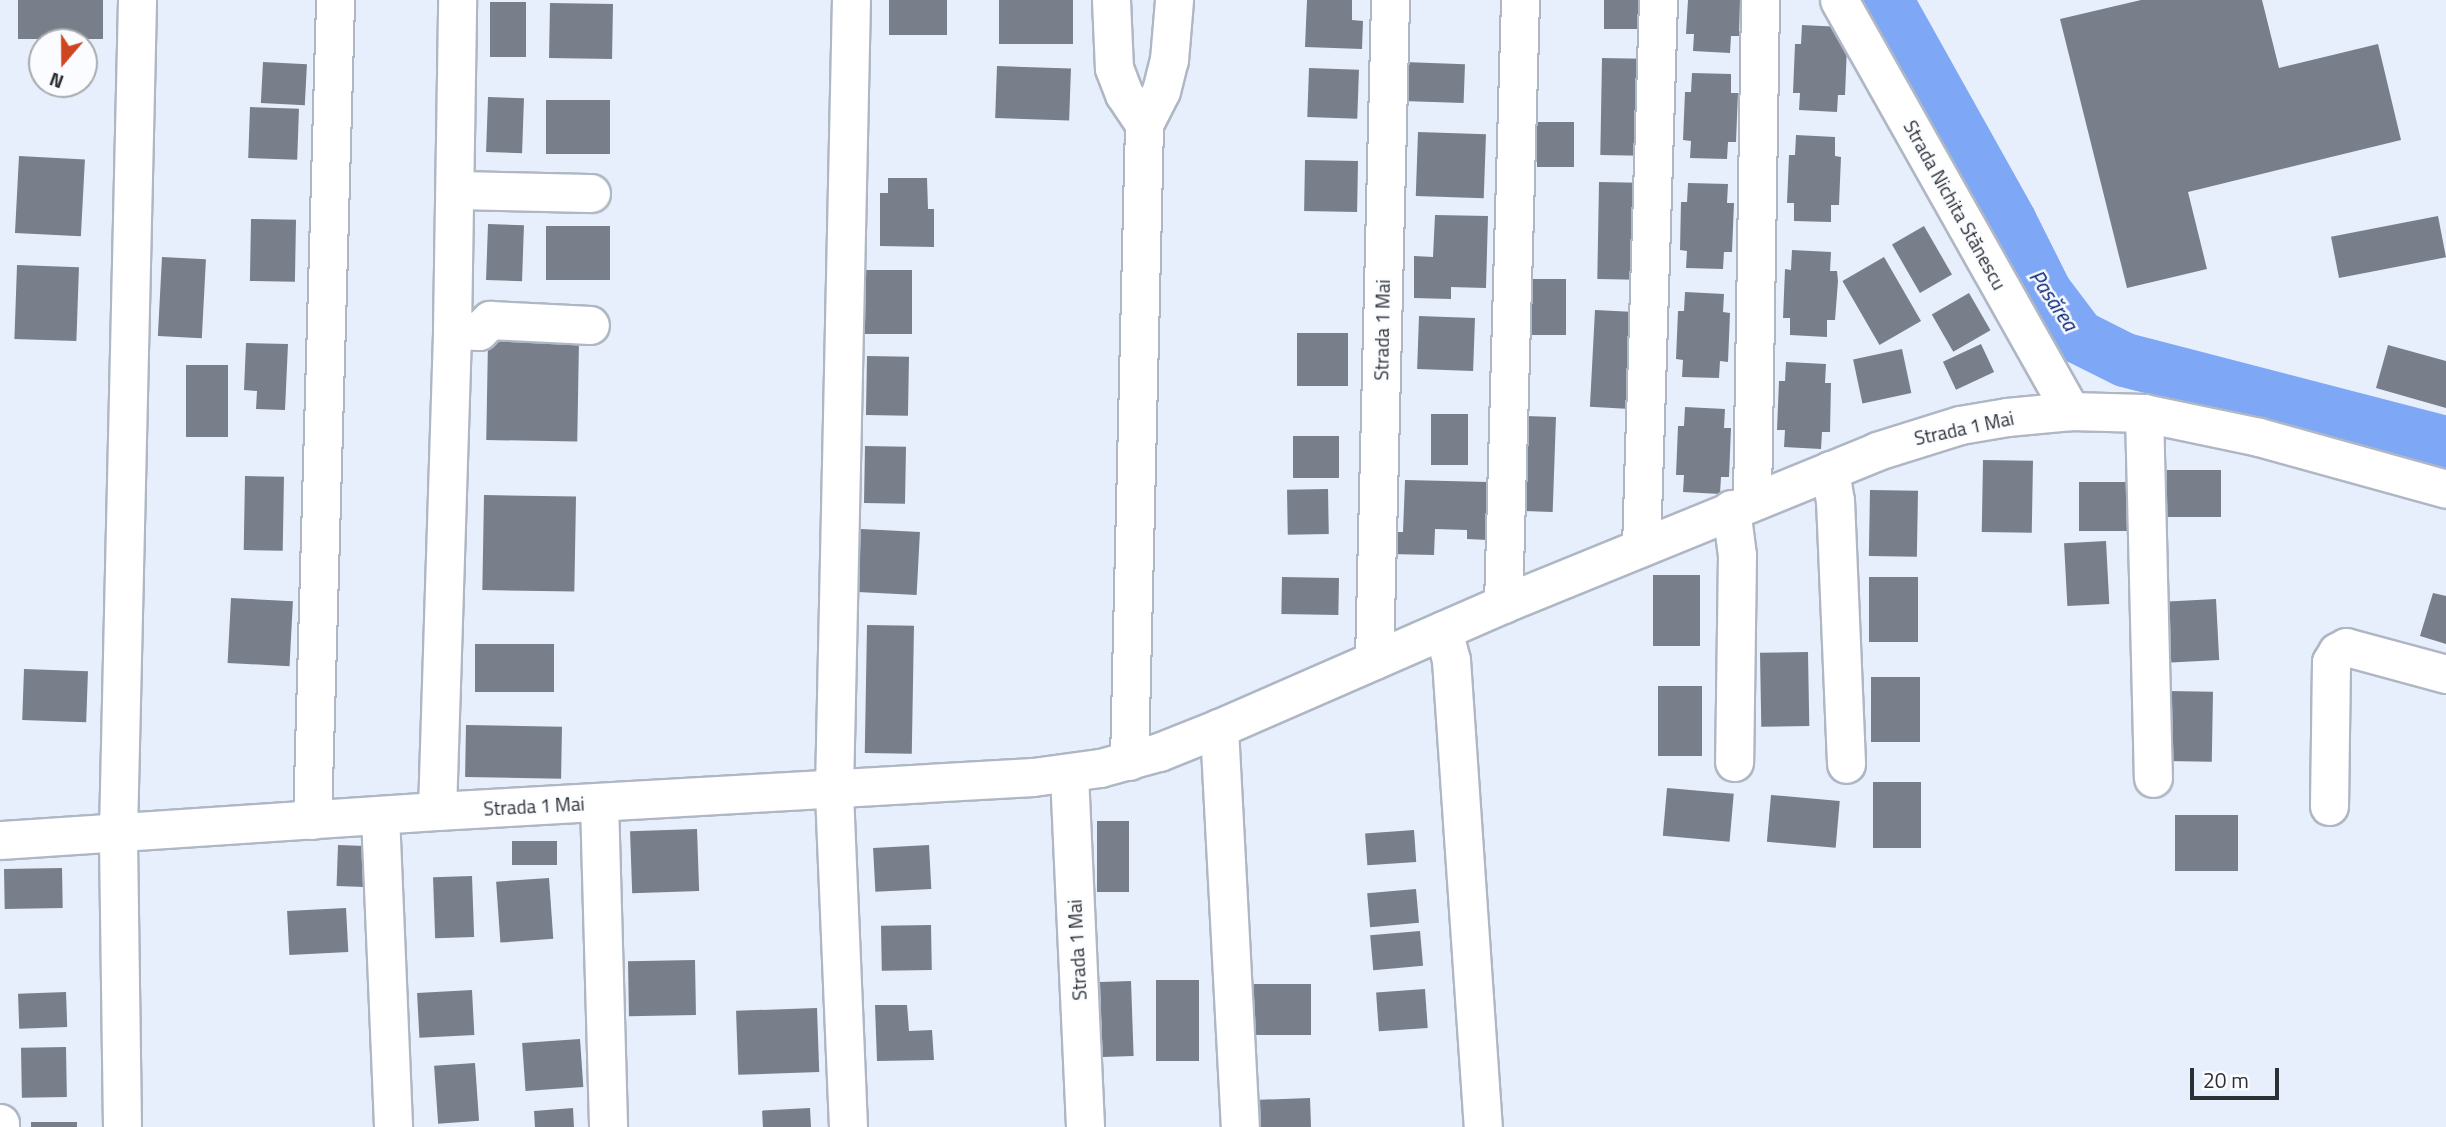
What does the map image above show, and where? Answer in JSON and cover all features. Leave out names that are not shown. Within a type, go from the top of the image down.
[{"type":"street","points":[[122,1127],[118,832],[137,0]]},
{"type":"street","points":[[312,820],[335,0]]},
{"type":"street","points":[[437,811],[452,330],[457,0]]},
{"type":"street","points":[[848,1127],[834,790],[851,0]]},
{"type":"street","points":[[1111,0],[1114,68],[1124,94],[1143,124]]},
{"type":"street","points":[[1129,761],[1143,124],[1161,91],[1169,60],[1174,0]]},
{"type":"street","name":"Strada 1 Mai","points":[[1374,660],[1390,0]]},
{"type":"street","points":[[1503,604],[1520,0]]},
{"type":"street","points":[[1641,547],[1658,0]]},
{"type":"street","points":[[1734,762],[1737,555],[1742,505],[1760,0]]},
{"type":"street","name":"Strada Nichita Stănescu","points":[[1839,0],[2071,411]]},
{"type":"street","points":[[455,190],[591,193]]},
{"type":"street","points":[[452,330],[479,331],[490,320],[590,325]]},
{"type":"street","name":"Strada 1 Mai","points":[[0,840],[1069,774],[1129,761],[1219,728],[1503,604],[1742,505],[1920,436],[1960,425],[2071,411],[2144,413],[2259,437],[2446,489]]},
{"type":"street","points":[[2144,413],[2153,778]]},
{"type":"street","points":[[1830,470],[1835,500],[1846,764]]},
{"type":"street","points":[[1443,630],[1451,660],[1483,1127]]},
{"type":"street","points":[[2329,806],[2331,662],[2337,652],[2346,647],[2446,674]]},
{"type":"street","points":[[1219,728],[1240,1127]]},
{"type":"street","name":"Strada 1 Mai","points":[[1069,774],[1085,1127]]},
{"type":"street","points":[[599,802],[608,1127]]},
{"type":"street","points":[[380,815],[393,1127]]},
{"type":"building","points":[[18,0],[103,0],[103,39],[98,39],[98,28],[28,28],[28,39],[18,39]]},
{"type":"building","points":[[889,0],[947,0],[947,35],[889,35]]},
{"type":"building","points":[[999,0],[1073,0],[1073,44],[999,44]]},
{"type":"building","points":[[1307,0],[1352,0],[1352,20],[1363,21],[1362,49],[1305,47]]},
{"type":"building","points":[[1604,0],[1644,0],[1644,29],[1604,29]]},
{"type":"building","points":[[1688,0],[1740,0],[1739,36],[1731,36],[1730,53],[1693,51],[1694,34],[1686,34]]},
{"type":"building","points":[[2141,0],[2262,0],[2279,68],[2378,44],[2401,140],[2188,192],[2207,269],[2127,288],[2060,19]]},
{"type":"building","points":[[490,2],[526,2],[526,57],[490,57]]},
{"type":"building","points":[[550,3],[613,4],[612,59],[549,58]]},
{"type":"building","points":[[1802,25],[1842,27],[1841,46],[1847,46],[1845,95],[1838,95],[1837,112],[1799,110],[1800,93],[1793,93],[1795,44],[1801,44]]},
{"type":"building","points":[[1602,58],[1642,59],[1640,156],[1600,155]]},
{"type":"building","points":[[263,62],[307,64],[305,105],[261,103]]},
{"type":"building","points":[[1404,62],[1465,64],[1464,103],[1403,101]]},
{"type":"building","points":[[997,66],[1071,69],[1069,121],[995,118]]},
{"type":"building","points":[[1309,68],[1359,70],[1357,119],[1307,117]]},
{"type":"building","points":[[1692,73],[1731,74],[1731,93],[1738,93],[1736,142],[1728,142],[1727,159],[1690,158],[1691,141],[1683,140],[1685,92],[1691,92]]},
{"type":"building","points":[[488,97],[524,98],[522,153],[486,152]]},
{"type":"building","points":[[546,100],[610,100],[610,154],[546,154]]},
{"type":"building","points":[[250,107],[299,109],[297,160],[248,158]]},
{"type":"building","points":[[1537,122],[1574,122],[1574,167],[1537,167]]},
{"type":"building","points":[[1418,132],[1486,134],[1484,198],[1416,196]]},
{"type":"building","points":[[1796,135],[1835,137],[1835,156],[1841,157],[1839,205],[1831,205],[1831,222],[1794,221],[1794,203],[1787,203],[1789,155],[1795,155]]},
{"type":"building","points":[[19,156],[85,159],[81,236],[15,233]]},
{"type":"building","points":[[1305,160],[1358,161],[1357,212],[1304,211]]},
{"type":"building","points":[[888,178],[927,178],[928,209],[934,209],[934,247],[880,246],[880,193],[888,193]]},
{"type":"building","points":[[1599,182],[1639,183],[1637,280],[1597,279]]},
{"type":"building","points":[[1688,183],[1728,184],[1727,203],[1734,203],[1732,252],[1724,252],[1723,269],[1686,268],[1687,251],[1680,250],[1681,202],[1687,202]]},
{"type":"building","points":[[1435,215],[1488,216],[1486,288],[1451,287],[1451,299],[1414,298],[1414,256],[1433,257]]},
{"type":"building","points":[[2438,216],[2446,257],[2339,278],[2331,237]]},
{"type":"building","points":[[251,219],[296,220],[295,282],[250,281]]},
{"type":"building","points":[[488,224],[524,225],[522,281],[486,280]]},
{"type":"building","points":[[546,226],[610,226],[610,280],[546,280]]},
{"type":"building","points":[[1924,226],[1952,274],[1920,293],[1892,244]]},
{"type":"building","points":[[1792,250],[1831,252],[1830,271],[1837,271],[1838,281],[1835,320],[1827,320],[1827,337],[1790,335],[1790,318],[1783,318],[1785,269],[1791,270]]},
{"type":"building","points":[[162,257],[206,259],[202,338],[158,336]]},
{"type":"building","points":[[1884,257],[1921,321],[1879,345],[1842,281]]},
{"type":"building","points":[[17,265],[79,267],[76,341],[14,339]]},
{"type":"building","points":[[865,270],[912,270],[912,334],[865,334]]},
{"type":"building","points":[[1532,279],[1566,279],[1566,335],[1532,335]]},
{"type":"building","points":[[1685,292],[1724,294],[1723,312],[1730,313],[1728,362],[1720,361],[1719,378],[1682,377],[1683,360],[1676,359],[1678,311],[1684,311]]},
{"type":"building","points":[[1969,293],[1990,330],[1953,352],[1932,314]]},
{"type":"building","points":[[1595,310],[1635,312],[1630,409],[1590,407]]},
{"type":"building","points":[[1419,316],[1475,318],[1473,371],[1417,369]]},
{"type":"building","points":[[1297,333],[1348,333],[1348,386],[1297,386]]},
{"type":"building","points":[[488,340],[579,342],[577,442],[486,440]]},
{"type":"building","points":[[246,343],[288,344],[285,410],[256,409],[257,391],[244,390]]},
{"type":"building","points":[[1981,344],[1994,372],[1956,390],[1943,362]]},
{"type":"building","points":[[2388,345],[2446,361],[2446,408],[2376,388]]},
{"type":"building","points":[[1902,349],[1911,393],[1862,403],[1853,359]]},
{"type":"building","points":[[867,356],[909,357],[908,416],[866,415]]},
{"type":"building","points":[[1786,362],[1826,364],[1825,383],[1831,383],[1830,432],[1822,432],[1821,449],[1784,447],[1785,430],[1777,430],[1779,381],[1785,381]]},
{"type":"building","points":[[186,365],[228,365],[228,437],[186,437]]},
{"type":"building","points":[[1685,407],[1725,409],[1724,428],[1731,428],[1729,477],[1721,477],[1720,494],[1683,492],[1684,475],[1676,475],[1678,426],[1684,426]]},
{"type":"building","points":[[1431,414],[1468,414],[1468,465],[1431,465]]},
{"type":"building","points":[[1525,416],[1556,417],[1553,512],[1522,511]]},
{"type":"building","points":[[1293,436],[1339,436],[1339,478],[1293,478]]},
{"type":"building","points":[[865,446],[906,447],[905,504],[864,503]]},
{"type":"building","points":[[1983,460],[2033,461],[2032,533],[1982,532]]},
{"type":"building","points":[[2167,470],[2221,470],[2221,517],[2167,517]]},
{"type":"building","points":[[245,476],[284,477],[283,551],[244,550]]},
{"type":"building","points":[[1405,480],[1489,482],[1488,540],[1467,539],[1467,530],[1435,529],[1434,555],[1389,554],[1390,532],[1403,532]]},
{"type":"building","points":[[2079,482],[2135,482],[2135,531],[2079,531]]},
{"type":"building","points":[[1328,489],[1329,534],[1288,535],[1287,490]]},
{"type":"building","points":[[1870,490],[1918,491],[1917,557],[1869,556]]},
{"type":"building","points":[[484,495],[576,497],[574,592],[482,590]]},
{"type":"building","points":[[861,529],[920,532],[917,595],[858,592]]},
{"type":"building","points":[[2106,541],[2109,604],[2067,606],[2064,543]]},
{"type":"building","points":[[1653,575],[1700,575],[1700,646],[1653,646]]},
{"type":"building","points":[[1282,577],[1339,578],[1338,615],[1281,614]]},
{"type":"building","points":[[1869,577],[1918,577],[1918,642],[1869,642]]},
{"type":"building","points":[[2433,593],[2446,596],[2446,644],[2420,636]]},
{"type":"building","points":[[231,598],[293,601],[290,666],[228,663]]},
{"type":"building","points":[[2216,599],[2219,660],[2171,662],[2168,602]]},
{"type":"building","points":[[867,625],[914,626],[912,754],[865,753]]},
{"type":"building","points":[[475,644],[554,644],[554,692],[475,692]]},
{"type":"building","points":[[1808,652],[1809,726],[1761,727],[1760,653]]},
{"type":"building","points":[[24,669],[88,671],[86,722],[22,720]]},
{"type":"building","points":[[1871,677],[1920,677],[1920,742],[1871,742]]},
{"type":"building","points":[[1658,686],[1702,686],[1702,756],[1658,756]]},
{"type":"building","points":[[2167,691],[2213,692],[2212,762],[2166,761]]},
{"type":"building","points":[[466,725],[562,727],[561,779],[465,777]]},
{"type":"building","points":[[1873,782],[1921,782],[1921,848],[1873,848]]},
{"type":"building","points":[[1667,788],[1734,794],[1730,842],[1663,836]]},
{"type":"building","points":[[1771,795],[1840,801],[1836,848],[1767,842]]},
{"type":"building","points":[[2175,815],[2238,815],[2238,871],[2175,871]]},
{"type":"building","points":[[1097,821],[1129,821],[1129,892],[1097,892]]},
{"type":"building","points":[[697,829],[699,891],[632,893],[630,831]]},
{"type":"building","points":[[1414,830],[1416,862],[1367,865],[1365,833]]},
{"type":"building","points":[[512,841],[557,841],[557,865],[512,865]]},
{"type":"building","points":[[338,845],[366,846],[365,887],[337,886]]},
{"type":"building","points":[[929,845],[931,889],[875,892],[873,848]]},
{"type":"building","points":[[62,868],[63,908],[5,909],[4,869]]},
{"type":"building","points":[[472,876],[474,937],[435,938],[433,877]]},
{"type":"building","points":[[549,878],[553,939],[500,943],[496,882]]},
{"type":"building","points":[[1416,889],[1419,923],[1370,927],[1367,893]]},
{"type":"building","points":[[346,908],[348,952],[289,955],[287,911]]},
{"type":"building","points":[[931,925],[932,970],[882,971],[881,926]]},
{"type":"building","points":[[1420,931],[1423,966],[1373,970],[1370,935]]},
{"type":"building","points":[[695,960],[696,1015],[629,1016],[628,961]]},
{"type":"building","points":[[1156,980],[1199,980],[1199,1061],[1156,1061]]},
{"type":"building","points":[[1131,981],[1134,1056],[1103,1057],[1100,982]]},
{"type":"building","points":[[1247,984],[1311,984],[1311,1035],[1247,1035]]},
{"type":"building","points":[[1425,989],[1428,1028],[1379,1031],[1376,992]]},
{"type":"building","points":[[472,990],[474,1035],[419,1038],[417,993]]},
{"type":"building","points":[[66,992],[67,1027],[19,1029],[18,994]]},
{"type":"building","points":[[875,1005],[907,1005],[909,1031],[932,1030],[934,1060],[877,1061]]},
{"type":"building","points":[[817,1008],[819,1072],[738,1075],[736,1011]]},
{"type":"building","points":[[580,1039],[583,1087],[525,1091],[522,1043]]},
{"type":"building","points":[[66,1047],[67,1097],[22,1098],[21,1048]]},
{"type":"building","points":[[475,1063],[479,1121],[438,1124],[434,1066]]},
{"type":"building","points":[[1310,1098],[1311,1127],[1261,1127],[1260,1100]]},
{"type":"building","points":[[573,1108],[574,1127],[535,1127],[534,1111]]},
{"type":"building","points":[[810,1108],[811,1127],[763,1127],[762,1111]]},
{"type":"building","points":[[31,1122],[77,1122],[77,1127],[31,1127]]},
{"type":"waterway","name":"Pasărea","points":[[1886,0],[2010,222],[2045,292],[2079,337],[2125,360],[2446,443]]}]
